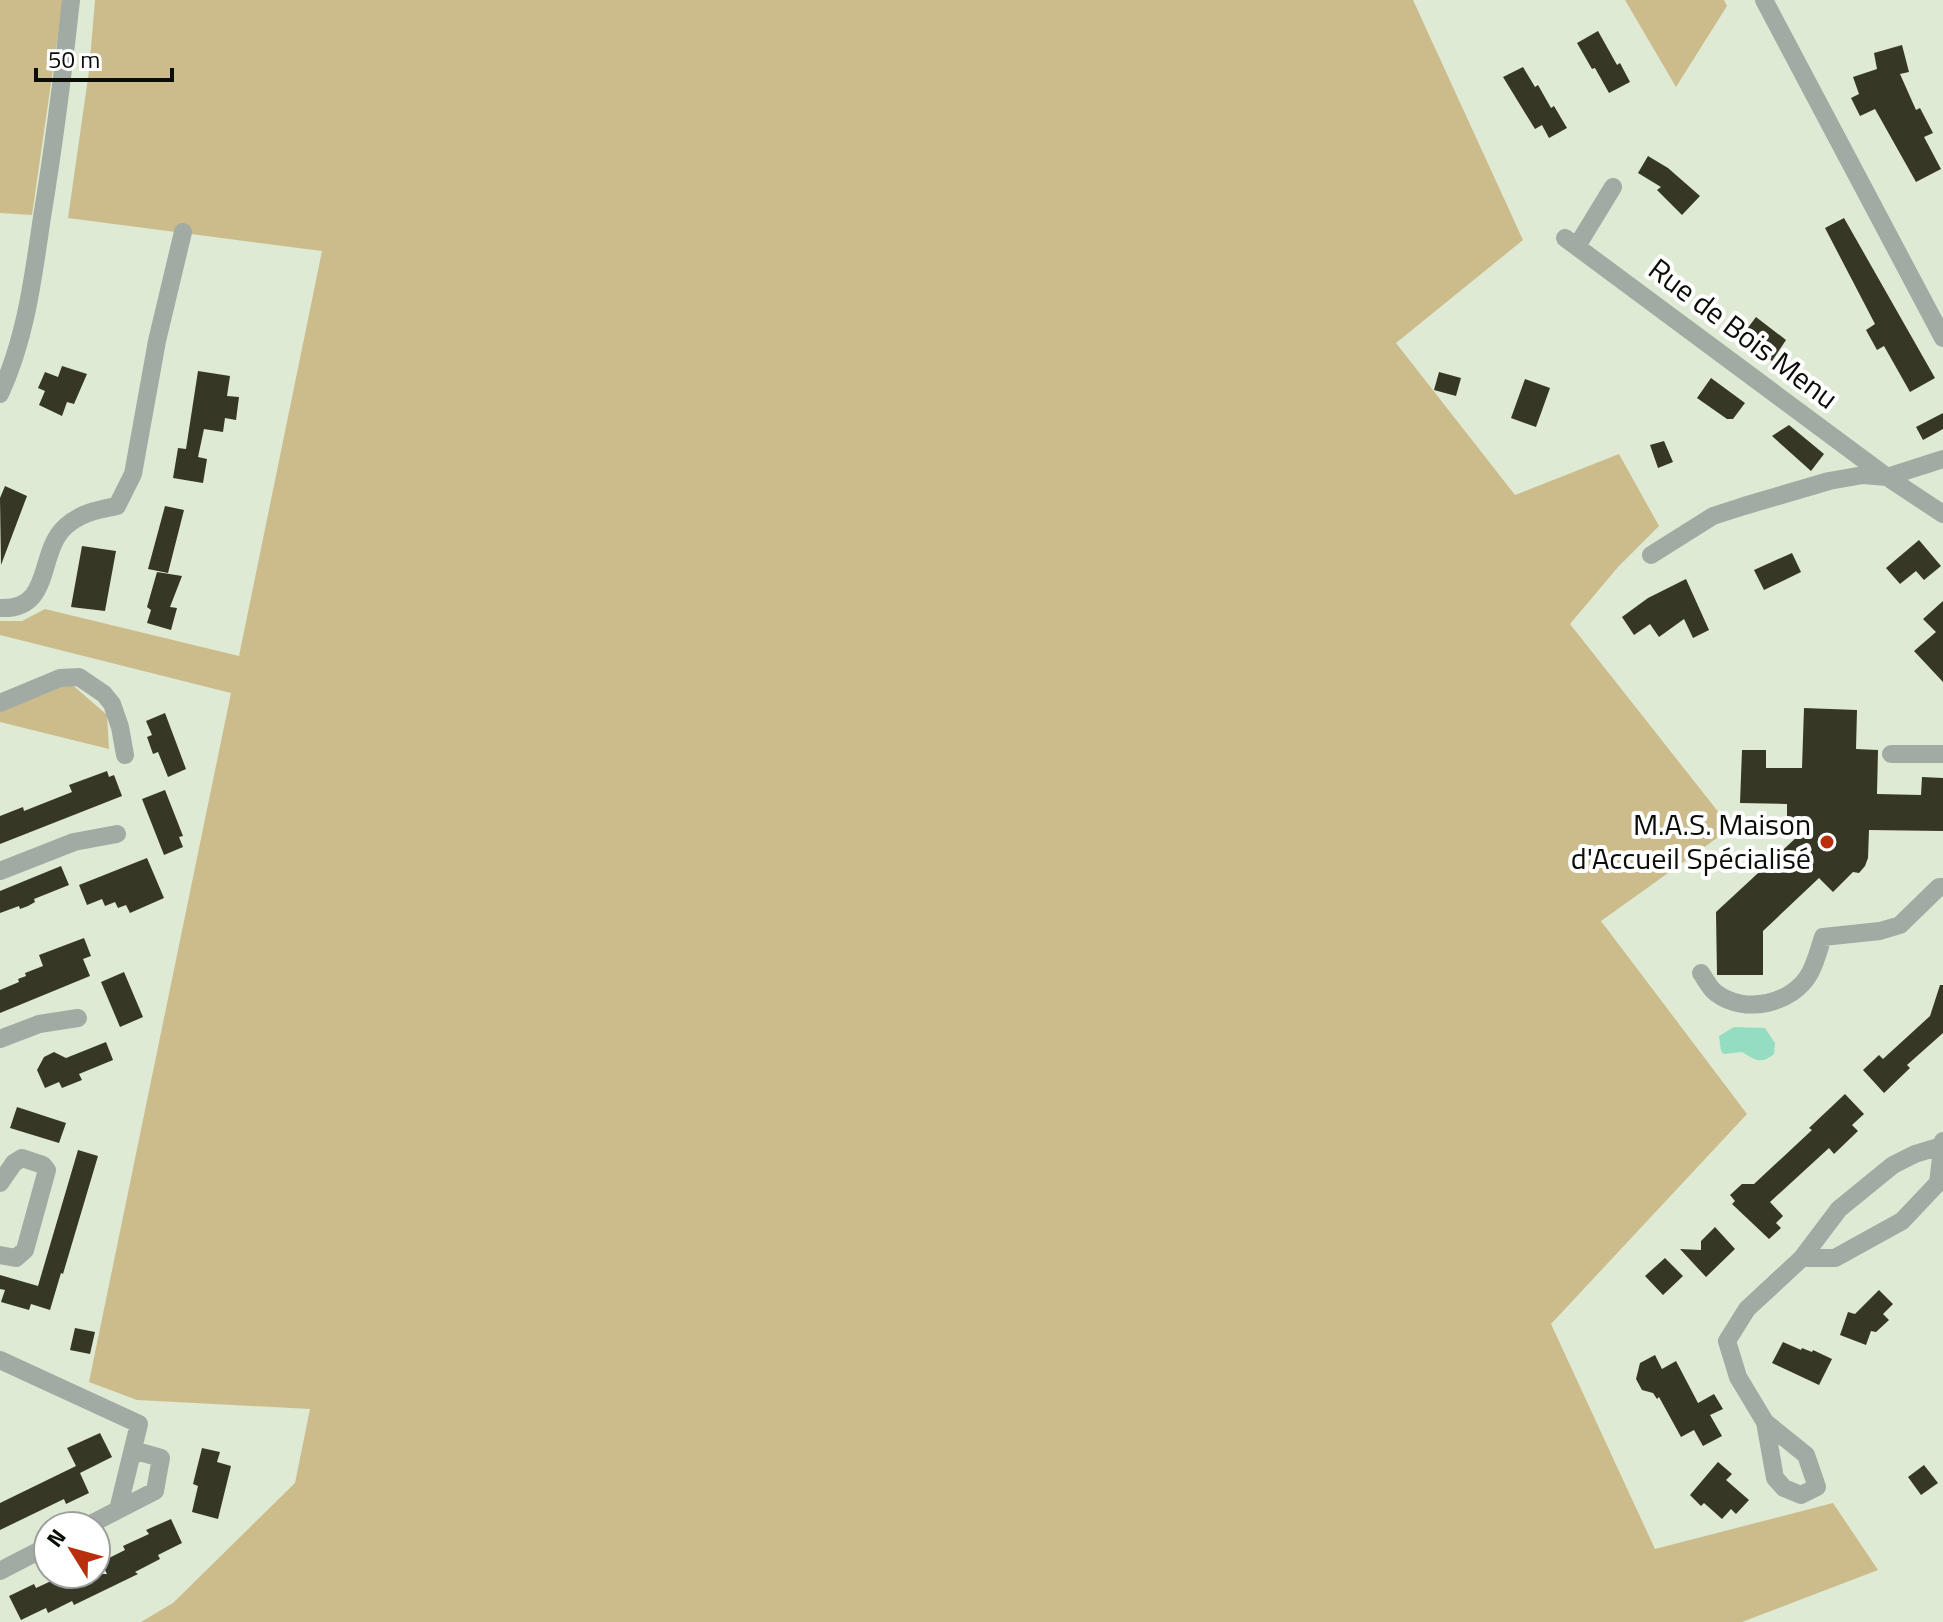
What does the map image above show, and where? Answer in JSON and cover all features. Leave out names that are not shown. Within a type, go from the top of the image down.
[{"type":"street","points":[[0,394],[27,320],[58,116],[71,0]]},
{"type":"street","points":[[1764,0],[1943,338]]},
{"type":"street","name":"Rue de Bois Menu","points":[[1613,187],[1571,242],[1887,477],[1943,514]]},
{"type":"street","points":[[0,608],[14,608],[28,602],[36,593],[56,538],[63,529],[87,512],[117,506],[127,489],[133,474],[157,341],[183,232]]},
{"type":"street","points":[[1651,555],[1713,516],[1829,481],[1863,475],[1887,477],[1943,459]]},
{"type":"street","points":[[0,703],[60,678],[79,677],[104,694],[112,704],[125,755]]},
{"type":"street","points":[[1891,754],[1943,754]]},
{"type":"street","points":[[0,871],[74,842],[117,834]]},
{"type":"street","points":[[1701,973],[1715,992],[1736,1003],[1767,1004],[1793,992],[1809,974],[1823,937],[1880,931],[1900,925],[1939,887],[1943,887]]},
{"type":"street","points":[[0,1039],[39,1024],[78,1018]]},
{"type":"street","points":[[1765,1422],[1738,1377],[1727,1341],[1747,1309],[1802,1258],[1839,1209],[1893,1165],[1942,1144],[1938,1183],[1902,1221],[1835,1258],[1802,1258]]},
{"type":"street","points":[[0,1183],[14,1163],[22,1158],[43,1165],[47,1170],[25,1250],[16,1258],[0,1255]]},
{"type":"street","points":[[0,1360],[139,1424],[118,1510]]},
{"type":"street","points":[[112,1513],[155,1491],[161,1458],[133,1450]]},
{"type":"street","points":[[0,1571],[32,1554]]},
{"type":"shaded area","points":[[0,0],[63,0],[32,215],[0,213]]},
{"type":"shaded area","points":[[95,0],[1413,0],[1523,240],[1396,343],[1515,495],[1619,454],[1659,526],[1618,567],[1570,624],[1731,828],[1601,921],[1747,1114],[1551,1324],[1655,1549],[1833,1503],[1878,1570],[1742,1622],[141,1622],[173,1603],[295,1483],[310,1409],[137,1400],[89,1382],[231,693],[0,635],[0,621],[22,621],[45,609],[239,656],[322,251],[68,218],[89,71]]},
{"type":"shaded area","points":[[1625,0],[1724,0],[1727,6],[1676,87]]},
{"type":"shaded area","points":[[68,681],[107,715],[109,749],[0,722],[0,712]]},
{"type":"shaded area","points":[[1734,1027],[1765,1028],[1775,1043],[1774,1054],[1761,1060],[1742,1052],[1724,1054],[1719,1036]]},
{"type":"building","points":[[1598,31],[1630,82],[1609,93],[1577,43]]},
{"type":"building","points":[[1902,45],[1909,72],[1900,74],[1916,110],[1920,108],[1933,133],[1924,137],[1941,169],[1916,182],[1875,109],[1860,116],[1851,98],[1859,94],[1853,77],[1877,69],[1874,53]]},
{"type":"building","points":[[1523,67],[1567,128],[1549,138],[1542,125],[1535,129],[1503,77]]},
{"type":"building","points":[[1648,156],[1668,168],[1700,196],[1682,215],[1657,190],[1661,187],[1638,173]]},
{"type":"building","points":[[1844,218],[1935,378],[1910,392],[1884,346],[1877,350],[1866,330],[1875,324],[1825,228]]},
{"type":"building","points":[[1756,317],[1786,340],[1772,361],[1741,337]]},
{"type":"building","points":[[62,366],[87,374],[74,404],[67,402],[62,416],[39,405],[45,391],[38,388],[45,372],[58,377]]},
{"type":"building","points":[[198,371],[230,376],[227,396],[239,397],[236,420],[225,418],[223,432],[204,429],[198,457],[207,459],[203,483],[173,478],[178,448],[186,449]]},
{"type":"building","points":[[1439,372],[1461,378],[1456,396],[1434,390]]},
{"type":"building","points":[[1711,378],[1745,403],[1733,419],[1727,419],[1697,398]]},
{"type":"building","points":[[1525,379],[1550,388],[1536,427],[1511,418]]},
{"type":"building","points":[[1943,413],[1943,429],[1923,440],[1916,427]]},
{"type":"building","points":[[1789,425],[1824,454],[1811,471],[1772,436]]},
{"type":"building","points":[[1664,441],[1673,462],[1658,468],[1650,445]]},
{"type":"building","points":[[5,486],[27,496],[1,565],[0,498]]},
{"type":"building","points":[[165,506],[184,510],[168,573],[148,569]]},
{"type":"building","points":[[1919,540],[1941,566],[1924,580],[1916,571],[1900,584],[1886,568]]},
{"type":"building","points":[[82,546],[116,551],[105,611],[71,607]]},
{"type":"building","points":[[1792,553],[1801,572],[1764,590],[1754,570]]},
{"type":"building","points":[[157,572],[182,576],[170,607],[177,608],[171,630],[147,623],[151,610],[147,607]]},
{"type":"building","points":[[1686,579],[1709,630],[1693,638],[1684,619],[1659,637],[1650,624],[1634,635],[1622,617],[1648,598]]},
{"type":"building","points":[[1943,601],[1943,682],[1914,651],[1936,632],[1923,619]]},
{"type":"building","name":"M.A.S. Maison d'Accueil Spécialisé","points":[[1804,708],[1857,710],[1856,749],[1878,750],[1877,794],[1921,795],[1922,777],[1943,778],[1943,831],[1869,830],[1868,858],[1859,873],[1853,872],[1833,892],[1819,878],[1763,931],[1763,975],[1717,975],[1716,912],[1812,823],[1787,822],[1787,804],[1740,803],[1742,750],[1766,750],[1766,768],[1802,768]]},
{"type":"building","points":[[165,713],[186,769],[168,777],[158,752],[153,754],[147,737],[152,735],[146,721]]},
{"type":"building","points":[[107,771],[109,777],[114,775],[122,796],[0,844],[0,816],[23,807],[24,811],[72,792],[69,785]]},
{"type":"building","points":[[165,790],[183,836],[179,837],[183,847],[164,855],[142,799]]},
{"type":"building","points":[[147,858],[164,898],[130,913],[126,905],[118,908],[115,902],[105,906],[102,899],[87,905],[79,885]]},
{"type":"building","points":[[61,866],[69,885],[34,899],[35,902],[28,906],[0,913],[0,891]]},
{"type":"building","points":[[84,938],[91,956],[83,959],[90,976],[0,1013],[0,990],[19,982],[18,979],[26,976],[25,973],[43,966],[39,955]]},
{"type":"building","points":[[124,972],[143,1017],[120,1027],[101,982]]},
{"type":"building","points":[[1940,985],[1943,985],[1943,1033],[1907,1065],[1910,1068],[1884,1093],[1863,1070],[1879,1055],[1883,1059],[1930,1016]]},
{"type":"building","points":[[106,1042],[113,1060],[79,1074],[82,1080],[62,1088],[59,1082],[45,1088],[37,1070],[44,1057],[54,1052],[66,1058]]},
{"type":"building","points":[[1845,1094],[1864,1114],[1852,1125],[1858,1131],[1834,1154],[1829,1148],[1770,1202],[1783,1216],[1776,1223],[1781,1228],[1769,1239],[1732,1204],[1735,1201],[1730,1195],[1742,1184],[1754,1184]]},
{"type":"building","points":[[17,1107],[66,1123],[59,1143],[10,1128]]},
{"type":"building","points":[[78,1150],[98,1156],[50,1310],[31,1304],[29,1310],[1,1302],[5,1290],[0,1289],[0,1275],[38,1286]]},
{"type":"building","points":[[1715,1227],[1735,1249],[1706,1277],[1680,1249],[1701,1250],[1701,1241]]},
{"type":"building","points":[[1665,1258],[1683,1276],[1663,1295],[1645,1276]]},
{"type":"building","points":[[1879,1290],[1893,1304],[1883,1314],[1889,1320],[1876,1332],[1871,1331],[1866,1345],[1840,1335],[1848,1312],[1855,1314]]},
{"type":"building","points":[[75,1328],[95,1332],[90,1354],[70,1350]]},
{"type":"building","points":[[1783,1342],[1832,1359],[1819,1385],[1772,1363]]},
{"type":"building","points":[[1655,1355],[1662,1369],[1676,1361],[1698,1403],[1714,1394],[1723,1409],[1710,1415],[1722,1436],[1703,1446],[1694,1430],[1681,1437],[1659,1397],[1657,1399],[1653,1393],[1642,1390],[1636,1379],[1640,1363]]},
{"type":"building","points":[[100,1433],[112,1457],[80,1473],[89,1493],[66,1504],[64,1499],[41,1510],[32,1510],[32,1514],[0,1530],[0,1503],[76,1466],[67,1448]]},
{"type":"building","points":[[202,1448],[220,1452],[217,1462],[231,1466],[218,1519],[192,1512],[198,1486],[193,1484]]},
{"type":"building","points":[[1718,1462],[1732,1474],[1726,1480],[1749,1500],[1736,1514],[1731,1509],[1722,1519],[1690,1495]]},
{"type":"building","points":[[1924,1465],[1938,1483],[1921,1495],[1908,1477]]},
{"type":"building","points":[[171,1519],[182,1543],[158,1555],[160,1559],[135,1572],[138,1574],[112,1587],[112,1556],[125,1550],[123,1546],[149,1534],[146,1530]]},
{"type":"building","points":[[32,1585],[32,1590],[105,1590],[74,1605],[72,1601],[48,1613],[46,1608],[21,1620],[9,1596]]},
{"type":"place","name":"M.A.S. Maison d'Accueil Spécialisé","points":[[1827,842]]}]
